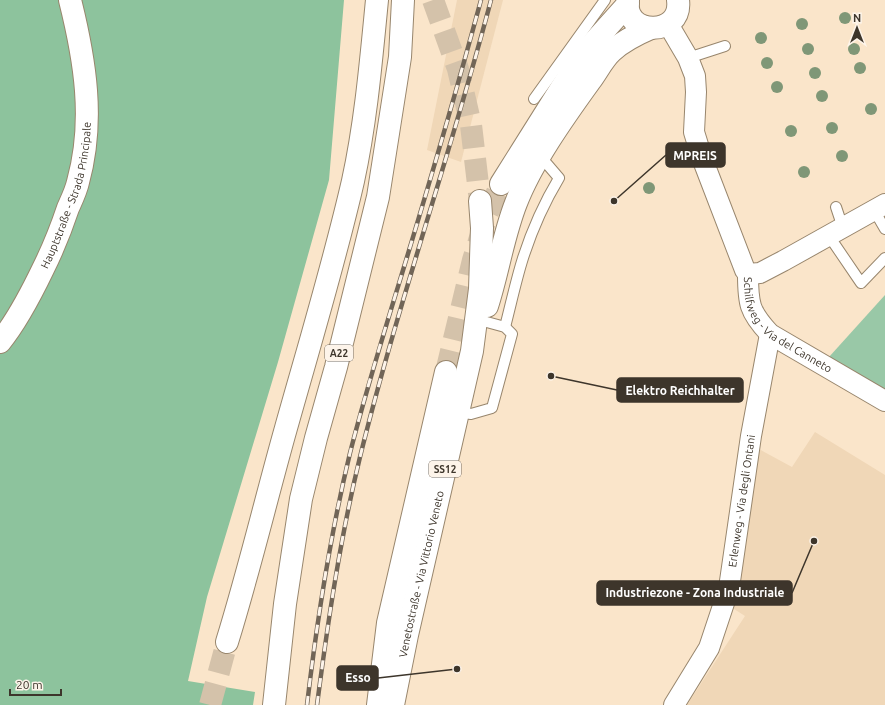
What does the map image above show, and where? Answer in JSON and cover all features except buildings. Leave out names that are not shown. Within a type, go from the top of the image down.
[{"type":"main road","name":"Hauptstraße - Strada Principale","points":[[0,342],[6,335],[33,290],[54,247],[78,182],[85,146],[87,109],[86,80],[79,36],[70,0]]},
{"type":"main road","name":"A22","points":[[227,642],[242,594],[259,524],[339,238],[353,180],[365,117],[377,0]]},
{"type":"main road","name":"A22","points":[[274,705],[285,604],[302,498],[378,196],[400,57],[403,0]]},
{"type":"main road","points":[[472,351],[483,321],[494,283],[507,229],[514,209],[530,174],[577,99],[611,52],[636,34],[659,26],[674,18],[677,11],[678,0]]},
{"type":"main road","points":[[628,2],[629,11],[637,23],[644,27],[659,26]]},
{"type":"main road","points":[[501,184],[584,54],[628,2]]},
{"type":"main road","name":"SS12","points":[[472,351],[480,289],[482,228],[480,201]]},
{"type":"main road","name":"Venetostraße - Via Vittorio Veneto","points":[[393,705],[411,615],[472,351]]},
{"type":"main road","points":[[378,705],[388,623],[446,372]]},
{"type":"street","name":"Schilfweg - Via del Canneto","points":[[659,26],[688,58],[695,76],[696,92],[694,132],[702,158],[745,270],[748,274],[748,296],[750,306],[760,323],[770,334],[885,401]]},
{"type":"street","points":[[748,274],[760,273],[838,232],[879,207]]},
{"type":"street","name":"Erlenweg - Via degli Ontani","points":[[674,705],[708,648],[729,588],[751,436],[770,334]]},
{"type":"lane","points":[[534,99],[605,0]]},
{"type":"lane","points":[[688,58],[725,46]]},
{"type":"lane","points":[[506,327],[523,258],[546,200],[559,178],[547,164],[539,159]]},
{"type":"lane","points":[[836,207],[840,219],[838,232],[861,282],[885,258]]},
{"type":"lane","points":[[879,207],[885,229]]},
{"type":"lane","points":[[458,412],[471,414],[492,408],[512,334],[506,327],[483,321]]},
{"type":"shaded area","points":[[457,0],[503,0],[461,162],[427,150]]},
{"type":"shaded area","points":[[815,432],[885,475],[885,705],[687,705],[745,616],[731,607],[757,448],[792,467]]},
{"type":"green space","points":[[0,0],[344,0],[329,180],[278,362],[207,597],[188,681],[255,692],[253,705],[0,705]]},
{"type":"green space","points":[[885,295],[885,390],[829,357]]},
{"type":"tunnel","points":[[433,0],[458,69],[471,125],[480,201]]},
{"type":"tunnel","points":[[446,372],[473,260],[488,212],[501,184]]},
{"type":"tunnel","points":[[210,705],[227,642]]},
{"type":"railway","points":[[307,705],[325,578],[336,515],[350,453],[376,360],[444,134],[481,0]]},
{"type":"railway","points":[[317,705],[335,580],[346,519],[360,457],[391,342],[459,114],[491,0]]},
{"type":"place","name":"MPREIS","points":[[614,201]]},
{"type":"place","name":"Elektro Reichhalter","points":[[551,376]]},
{"type":"place","name":"Industriezone - Zona Industriale","points":[[814,541]]},
{"type":"place","name":"Esso","points":[[457,669]]}]
